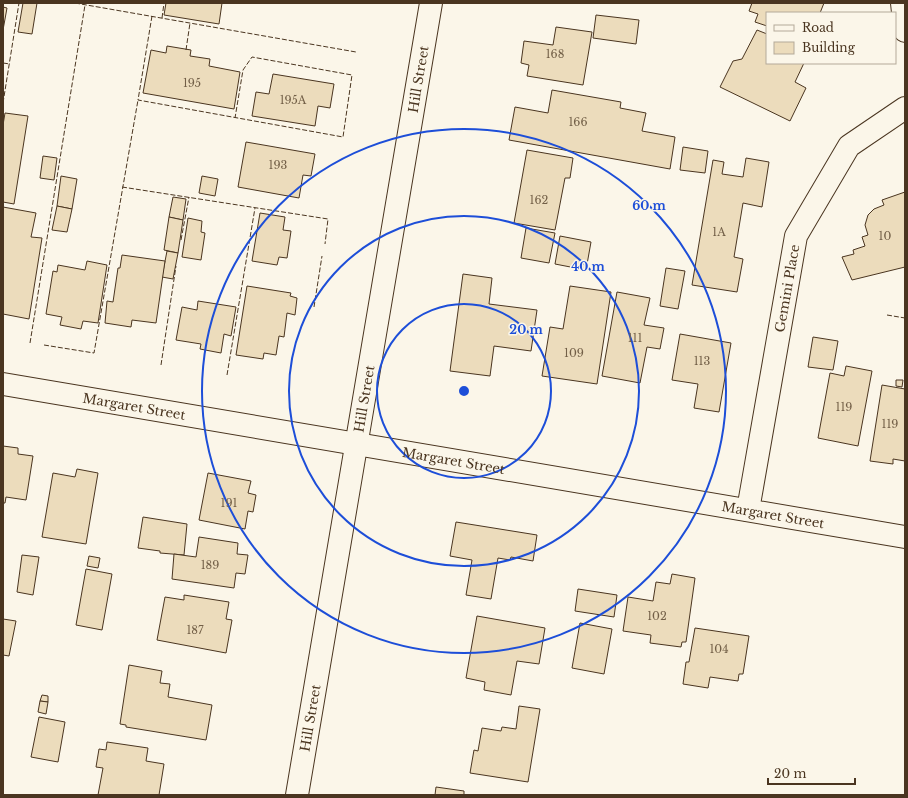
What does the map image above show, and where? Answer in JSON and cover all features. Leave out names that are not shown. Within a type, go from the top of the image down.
[{"type":"street","name":"Hill Street","points":[[297,795],[431,3]]},
{"type":"street","points":[[902,3],[905,31]]},
{"type":"street","name":"Gemini Place","points":[[748,510],[796,236],[849,146],[905,108]]},
{"type":"street","name":"Margaret Street","points":[[3,384],[905,537]]},
{"type":"building","points":[[23,3],[37,3],[32,34],[18,32]]},
{"type":"building","points":[[166,3],[222,3],[219,24],[164,15]]},
{"type":"building","points":[[752,3],[824,3],[820,12],[766,12],[766,26],[755,22],[758,14],[749,11]]},
{"type":"building","points":[[3,7],[7,8],[3,30]]},
{"type":"building","points":[[596,15],[639,20],[636,44],[593,38]]},
{"type":"building","points":[[556,27],[592,32],[583,85],[527,76],[529,65],[521,63],[524,41],[553,45]]},
{"type":"building","points":[[757,30],[766,34],[766,64],[804,64],[795,82],[806,88],[790,121],[720,87],[733,61],[742,59]]},
{"type":"building","points":[[167,46],[191,50],[190,56],[210,59],[209,66],[240,72],[234,109],[143,93],[151,50],[166,53]]},
{"type":"building","points":[[273,74],[334,84],[330,108],[318,106],[315,126],[252,116],[256,92],[269,94]]},
{"type":"building","points":[[552,90],[621,102],[620,108],[646,113],[642,131],[675,137],[670,169],[509,140],[515,107],[548,113]]},
{"type":"building","points":[[5,113],[28,116],[14,204],[3,202],[3,125]]},
{"type":"building","points":[[246,142],[315,154],[311,176],[303,175],[299,198],[238,187]]},
{"type":"building","points":[[683,147],[708,151],[705,173],[680,170]]},
{"type":"building","points":[[527,150],[573,158],[570,178],[565,178],[555,230],[514,223]]},
{"type":"building","points":[[43,156],[57,158],[54,180],[40,178]]},
{"type":"building","points":[[746,158],[769,162],[762,207],[743,203],[734,257],[743,259],[737,292],[692,285],[713,160],[724,162],[722,174],[743,177]]},
{"type":"building","points":[[61,176],[77,179],[72,209],[57,206]]},
{"type":"building","points":[[202,176],[218,179],[215,196],[199,193]]},
{"type":"building","points":[[905,192],[905,267],[852,280],[842,257],[854,254],[853,250],[865,246],[862,237],[868,235],[865,225],[868,215],[874,209],[884,205],[882,200]]},
{"type":"building","points":[[173,197],[186,199],[183,220],[169,217]]},
{"type":"building","points":[[57,206],[72,209],[67,232],[52,230]]},
{"type":"building","points":[[3,207],[36,213],[31,237],[42,238],[29,319],[3,314]]},
{"type":"building","points":[[260,213],[285,217],[283,230],[291,231],[287,258],[279,257],[277,265],[252,261]]},
{"type":"building","points":[[169,217],[183,220],[178,253],[164,250]]},
{"type":"building","points":[[188,218],[202,221],[201,232],[205,233],[201,260],[182,257]]},
{"type":"building","points":[[526,228],[555,233],[549,263],[521,258]]},
{"type":"building","points":[[560,236],[591,242],[586,270],[555,264]]},
{"type":"building","points":[[167,251],[178,253],[173,279],[162,277]]},
{"type":"building","points":[[122,255],[165,261],[156,323],[132,320],[131,327],[105,323],[107,301],[113,302],[118,268],[120,268]]},
{"type":"building","points":[[87,261],[107,265],[98,323],[83,321],[81,329],[60,325],[62,317],[46,314],[53,271],[57,272],[58,265],[85,270]]},
{"type":"building","points":[[666,268],[685,271],[678,309],[660,306]]},
{"type":"building","points":[[463,274],[492,278],[489,304],[537,310],[531,351],[494,346],[490,376],[450,371]]},
{"type":"building","points":[[247,286],[291,293],[290,296],[297,298],[295,315],[287,313],[284,337],[279,336],[276,355],[264,353],[263,359],[236,355]]},
{"type":"building","points":[[570,286],[611,292],[597,384],[542,376],[550,327],[563,329]]},
{"type":"building","points":[[617,292],[650,298],[644,325],[664,328],[660,349],[647,347],[640,383],[602,376]]},
{"type":"building","points":[[198,301],[236,307],[231,336],[224,334],[221,353],[200,349],[201,344],[176,340],[182,307],[197,310]]},
{"type":"building","points":[[680,334],[731,343],[719,412],[694,408],[698,384],[672,380]]},
{"type":"building","points":[[813,337],[838,341],[833,370],[808,367]]},
{"type":"building","points":[[846,366],[872,371],[858,446],[818,438],[830,373],[844,376]]},
{"type":"building","points":[[896,380],[903,380],[902,387],[896,386]]},
{"type":"building","points":[[882,385],[905,389],[905,461],[893,459],[893,464],[870,461]]},
{"type":"building","points":[[3,446],[18,448],[18,454],[33,456],[26,500],[6,497],[5,503],[3,503]]},
{"type":"building","points":[[77,469],[98,473],[86,544],[42,537],[53,473],[75,477]]},
{"type":"building","points":[[208,473],[251,481],[248,493],[256,495],[253,512],[248,511],[245,529],[199,520]]},
{"type":"building","points":[[143,517],[187,524],[184,555],[160,553],[160,551],[138,548]]},
{"type":"building","points":[[456,522],[537,535],[533,561],[511,557],[510,560],[498,558],[491,599],[466,595],[472,560],[450,556]]},
{"type":"building","points":[[199,537],[238,543],[237,554],[248,555],[245,574],[236,573],[234,588],[172,579],[174,554],[196,557]]},
{"type":"building","points":[[22,555],[39,557],[33,595],[17,592]]},
{"type":"building","points":[[89,556],[100,558],[98,568],[87,566]]},
{"type":"building","points":[[86,569],[112,574],[102,630],[76,625]]},
{"type":"building","points":[[672,574],[695,578],[686,642],[682,642],[681,647],[650,643],[651,635],[623,631],[628,597],[653,601],[656,582],[670,584]]},
{"type":"building","points":[[578,589],[617,595],[614,617],[575,611]]},
{"type":"building","points":[[184,595],[229,602],[226,619],[232,620],[226,653],[157,640],[165,597],[184,600]]},
{"type":"building","points":[[477,616],[545,628],[539,664],[517,661],[511,695],[484,690],[485,682],[466,678]]},
{"type":"building","points":[[3,619],[16,621],[9,656],[3,655]]},
{"type":"building","points":[[580,623],[612,629],[604,674],[572,668]]},
{"type":"building","points":[[695,628],[749,636],[743,674],[739,674],[738,681],[710,677],[708,688],[683,684],[686,662],[689,662]]},
{"type":"building","points":[[129,665],[162,671],[160,683],[170,684],[168,697],[212,705],[206,740],[126,727],[126,725],[120,724]]},
{"type":"building","points":[[42,695],[48,696],[48,702],[40,701]]},
{"type":"building","points":[[40,701],[48,702],[46,714],[38,712]]},
{"type":"building","points":[[519,706],[540,709],[528,782],[470,773],[474,750],[478,751],[482,728],[501,731],[502,727],[516,729]]},
{"type":"building","points":[[39,717],[65,722],[58,762],[31,757]]},
{"type":"building","points":[[107,742],[148,748],[146,761],[164,764],[159,795],[98,795],[103,768],[96,767],[99,749],[106,750]]},
{"type":"building","points":[[436,787],[464,791],[464,795],[435,795]]},
{"type":"fence","points":[[3,103],[19,3]]},
{"type":"fence","points":[[75,3],[356,52]]},
{"type":"fence","points":[[162,18],[164,3]]},
{"type":"fence","points":[[30,343],[85,5]]},
{"type":"fence","points":[[152,16],[138,100],[343,137],[352,75],[252,57],[243,70],[235,118]]},
{"type":"fence","points":[[186,50],[190,23]]},
{"type":"fence","points":[[3,63],[10,64]]},
{"type":"fence","points":[[44,345],[94,353],[138,100]]},
{"type":"fence","points":[[122,187],[328,219],[325,244]]},
{"type":"fence","points":[[181,240],[189,197]]},
{"type":"fence","points":[[227,375],[255,208]]},
{"type":"fence","points":[[314,307],[322,256]]},
{"type":"fence","points":[[161,365],[176,266]]},
{"type":"fence","points":[[887,315],[905,318]]}]
